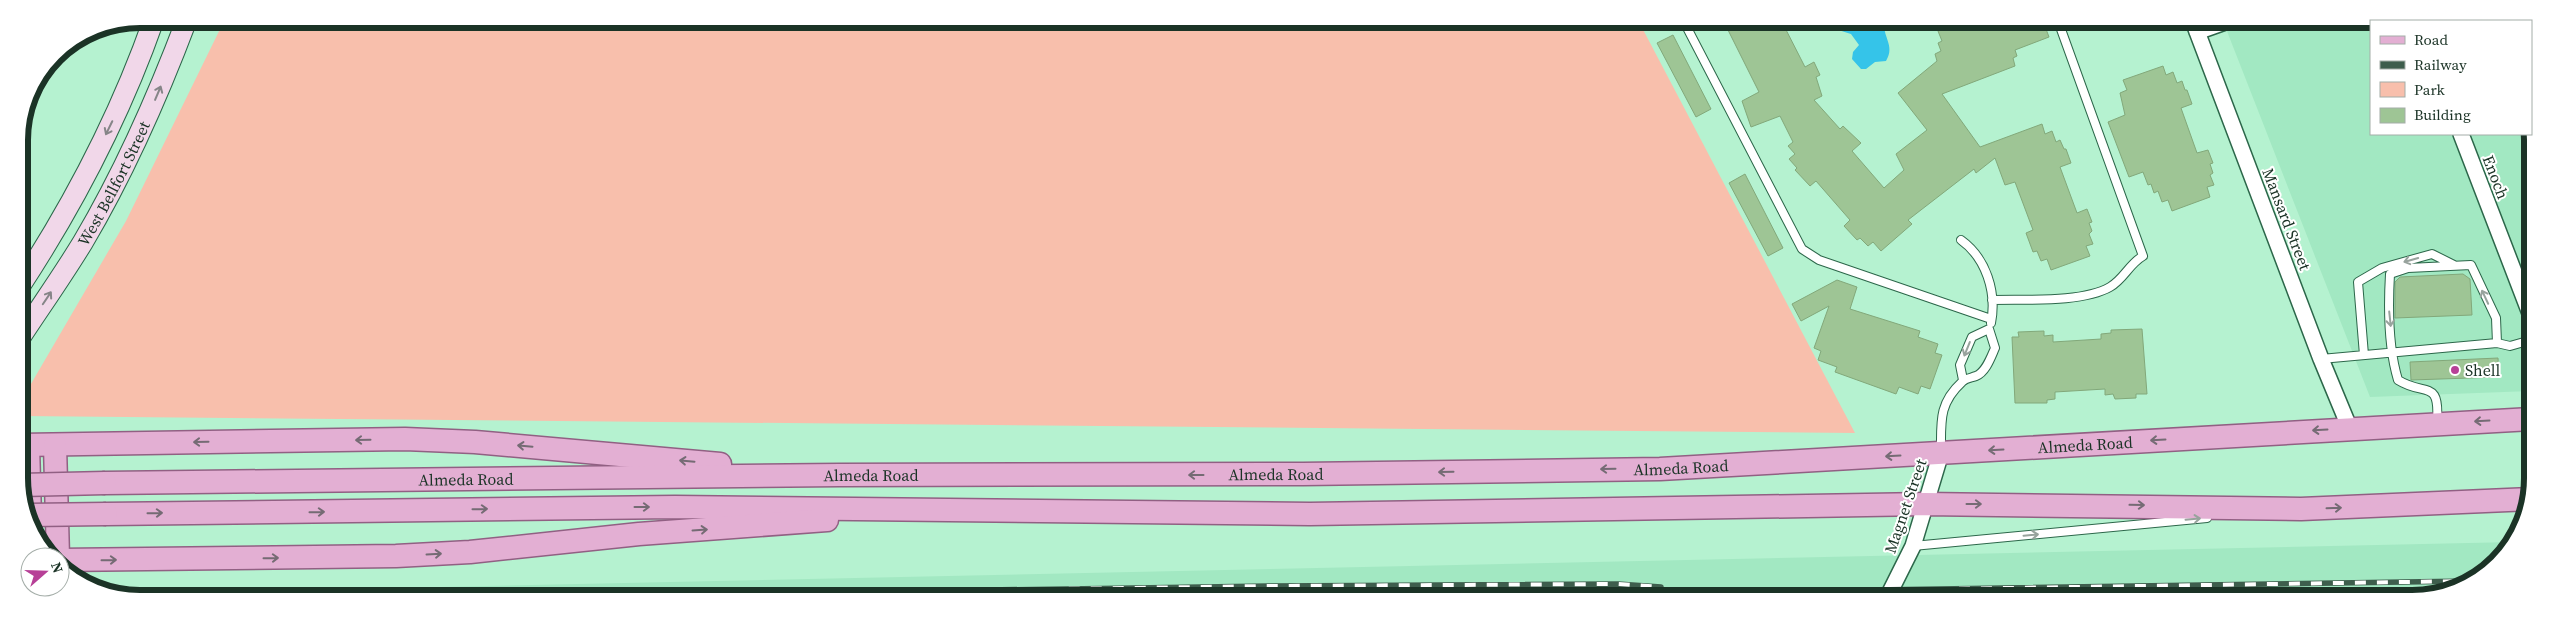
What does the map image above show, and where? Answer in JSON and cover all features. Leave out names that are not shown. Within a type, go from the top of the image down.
[{"type":"main road","name":"West Bellfort Street","points":[[28,272],[84,178],[125,94],[151,28]]},
{"type":"main road","name":"West Bellfort Street","points":[[28,326],[78,250],[118,178],[156,98],[183,28]]},
{"type":"main road","name":"Almeda Road","points":[[28,485],[840,475],[1303,474],[1650,469],[2524,419]]},
{"type":"main road","points":[[28,445],[405,439],[475,442],[840,475]]},
{"type":"main road","points":[[55,445],[58,547]]},
{"type":"main road","name":"Almeda Road","points":[[34,516],[596,507],[1310,514],[1925,504],[2301,509],[2522,499]]},
{"type":"main road","points":[[70,560],[377,556],[470,552],[639,534],[793,524],[914,510]]},
{"type":"street","name":"Mansard Street","points":[[2196,28],[2321,359],[2350,428]]},
{"type":"street","name":"Enoch","points":[[2461,135],[2524,280]]},
{"type":"street","name":"Magnet Street","points":[[1891,589],[1913,546],[1942,453]]},
{"type":"lane","points":[[1687,28],[1802,249],[1818,260],[1991,319]]},
{"type":"lane","points":[[1992,300],[2094,295],[2115,284],[2131,265],[2143,256],[2061,28]]},
{"type":"lane","points":[[1942,453],[1942,410],[1947,400],[1963,380],[1978,376],[1995,348],[1989,329],[1992,300],[1984,265],[1971,247],[1961,240]]},
{"type":"lane","points":[[2364,355],[2358,282],[2382,268],[2432,254],[2456,266]]},
{"type":"lane","points":[[2437,424],[2438,402],[2434,393],[2429,390],[2407,386],[2398,380],[2388,302],[2390,274],[2408,268],[2471,265],[2496,318],[2497,343]]},
{"type":"lane","points":[[1963,380],[1960,365],[1972,337],[1989,329]]},
{"type":"lane","points":[[2321,359],[2497,343],[2510,346],[2524,342]]},
{"type":"lane","points":[[2222,517],[2301,509]]},
{"type":"lane","points":[[1913,546],[2212,518]]},
{"type":"shaded area","points":[[2226,28],[2370,28],[2370,135],[2524,135],[2524,391],[2370,397]]},
{"type":"shaded area","points":[[2503,542],[2492,557],[2468,574],[2448,584],[2419,589],[301,590]]},
{"type":"green space","points":[[221,28],[1642,28],[1855,433],[28,416],[28,389],[126,221]]},
{"type":"water","points":[[1832,28],[1884,28],[1890,50],[1886,61],[1875,62],[1866,69],[1861,69],[1852,59],[1853,52],[1859,45],[1851,34]]},
{"type":"building","points":[[1727,28],[1785,28],[1805,67],[1814,62],[1820,75],[1816,77],[1822,96],[1814,100],[1840,129],[1843,126],[1861,143],[1852,151],[1884,188],[1904,170],[1896,154],[1927,130],[1898,93],[1937,61],[1935,54],[1941,51],[1938,43],[1942,41],[1938,31],[1943,28],[2046,28],[2049,37],[2015,50],[2017,56],[2013,58],[2015,66],[1942,94],[1980,147],[2042,124],[2045,134],[2052,131],[2056,142],[2060,140],[2064,149],[2066,149],[2071,163],[2060,167],[2077,213],[2087,209],[2092,222],[2089,223],[2092,231],[2089,234],[2093,244],[2086,246],[2090,256],[2051,270],[2047,259],[2041,261],[2037,251],[2033,252],[2026,233],[2033,230],[2015,182],[2005,185],[1995,158],[1976,173],[1974,169],[1908,220],[1912,224],[1881,251],[1873,242],[1868,246],[1860,238],[1857,240],[1844,226],[1850,220],[1816,181],[1810,186],[1795,170],[1797,168],[1789,159],[1795,154],[1788,146],[1793,142],[1780,116],[1751,127],[1742,101],[1759,92]]},
{"type":"building","points":[[1673,35],[1711,109],[1696,117],[1657,43]]},
{"type":"building","points":[[2163,66],[2166,75],[2173,72],[2177,83],[2182,81],[2185,90],[2187,90],[2192,104],[2181,108],[2197,153],[2208,150],[2213,163],[2210,164],[2213,173],[2210,175],[2214,185],[2207,187],[2210,197],[2172,211],[2168,200],[2162,202],[2158,191],[2154,193],[2151,184],[2148,185],[2143,172],[2129,177],[2108,122],[2125,115],[2120,93],[2127,90],[2123,80]]},
{"type":"building","points":[[1745,174],[1783,248],[1768,256],[1729,183]]},
{"type":"building","points":[[2463,274],[2470,279],[2472,315],[2395,318],[2395,282],[2400,277]]},
{"type":"building","points":[[1837,280],[1857,287],[1850,309],[1920,331],[1918,337],[1938,344],[1935,353],[1942,355],[1930,389],[1921,386],[1918,394],[1899,387],[1896,394],[1835,372],[1837,367],[1818,360],[1821,351],[1814,348],[1829,306],[1801,321],[1792,304]]},
{"type":"building","points":[[2142,329],[2147,394],[2136,394],[2136,398],[2115,399],[2113,394],[2105,395],[2105,389],[2055,392],[2055,399],[2047,400],[2047,403],[2015,403],[2012,337],[2019,337],[2018,332],[2044,331],[2044,336],[2053,335],[2053,342],[2101,339],[2101,334],[2111,333],[2111,330]]},
{"type":"building","name":"Shell","points":[[2498,358],[2499,377],[2411,380],[2410,362]]},
{"type":"railway","points":[[1926,589],[2454,581]]},
{"type":"railway","points":[[1017,590],[1618,584],[1661,587]]},
{"type":"place","name":"Shell","points":[[2455,370]]}]
